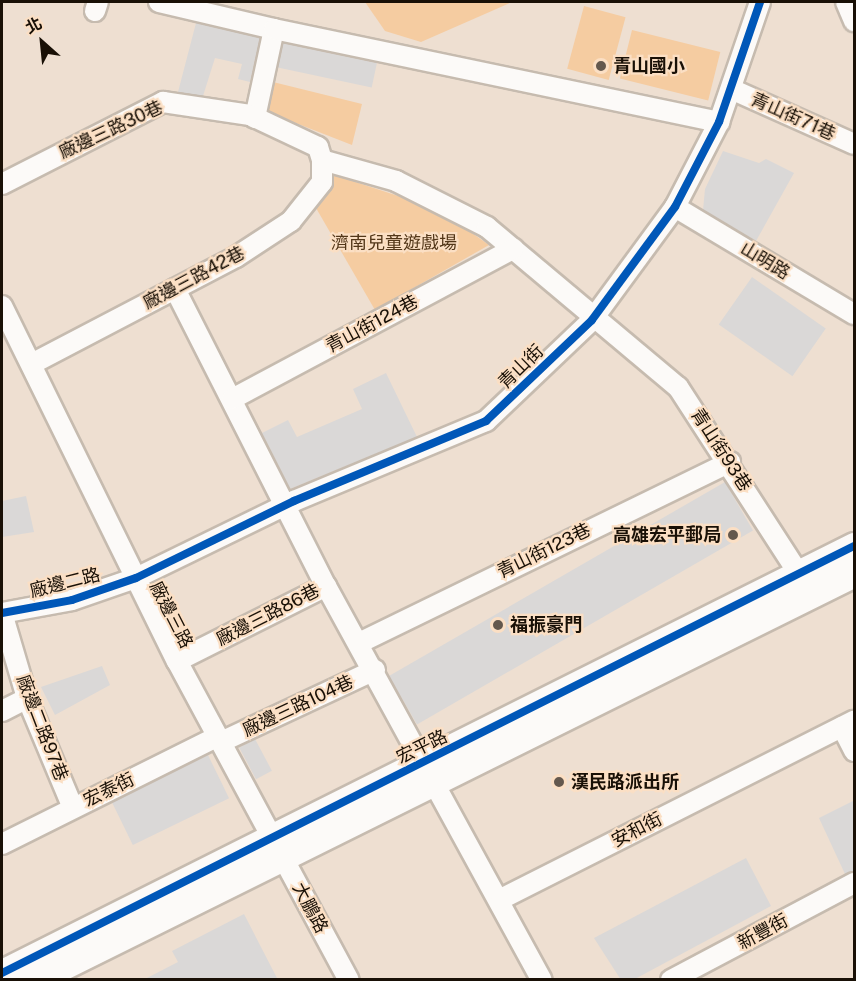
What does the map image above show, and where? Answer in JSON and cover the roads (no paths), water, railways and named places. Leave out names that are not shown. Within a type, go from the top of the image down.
[{"type":"street","points":[[159,2],[719,122]]},
{"type":"street","name":"青山街","points":[[136,578],[286,504],[486,421],[596,315],[675,207],[719,122],[760,2]]},
{"type":"street","points":[[255,118],[274,28]]},
{"type":"street","name":"青山街71巷","points":[[731,89],[855,144]]},
{"type":"street","name":"廠邊三路30巷","points":[[2,184],[163,102],[255,118],[318,147],[322,160],[438,198],[513,249],[596,315]]},
{"type":"street","name":"廠邊三路42巷","points":[[31,364],[175,289],[291,221],[322,182],[322,160]]},
{"type":"street","name":"山明路","points":[[675,207],[855,314]]},
{"type":"street","name":"青山街124巷","points":[[232,399],[513,249]]},
{"type":"street","points":[[175,289],[326,586],[432,771],[542,980]]},
{"type":"street","name":"廠邊三路","points":[[2,306],[177,661],[277,846]]},
{"type":"street","name":"青山街93巷","points":[[596,315],[678,387],[730,462],[798,574]]},
{"type":"street","name":"青山街123巷","points":[[359,643],[730,462]]},
{"type":"street","name":"宏平路","points":[[432,771],[798,574],[855,546]]},
{"type":"street","name":"宏平路","points":[[2,974],[855,573]]},
{"type":"street","points":[[782,609],[798,574]]},
{"type":"street","name":"廠邊二路","points":[[2,613],[72,600],[136,578]]},
{"type":"street","name":"廠邊三路86巷","points":[[177,661],[326,586]]},
{"type":"street","name":"廠邊二路97巷","points":[[2,613],[27,698],[73,808]]},
{"type":"street","name":"廠邊三路104巷","points":[[219,739],[375,670]]},
{"type":"street","points":[[2,711],[27,698]]},
{"type":"street","points":[[848,724],[855,752]]},
{"type":"street","name":"安和街","points":[[501,899],[848,724]]},
{"type":"street","name":"宏泰街","points":[[2,844],[219,739]]},
{"type":"street","name":"宏平路","points":[[35,980],[277,846]]},
{"type":"street","name":"大鵬路","points":[[277,846],[349,980]]},
{"type":"street","name":"新豐街","points":[[671,980],[706,972],[855,883]]},
{"type":"place","name":"青山國小","points":[[601,66]]},
{"type":"place","name":"高雄宏平郵局","points":[[733,535]]},
{"type":"place","name":"福振豪門","points":[[498,625]]},
{"type":"place","name":"漢民路派出所","points":[[559,782]]},
{"type":"park label","name":"濟南兒童遊戲場","points":[[394,243]]}]
